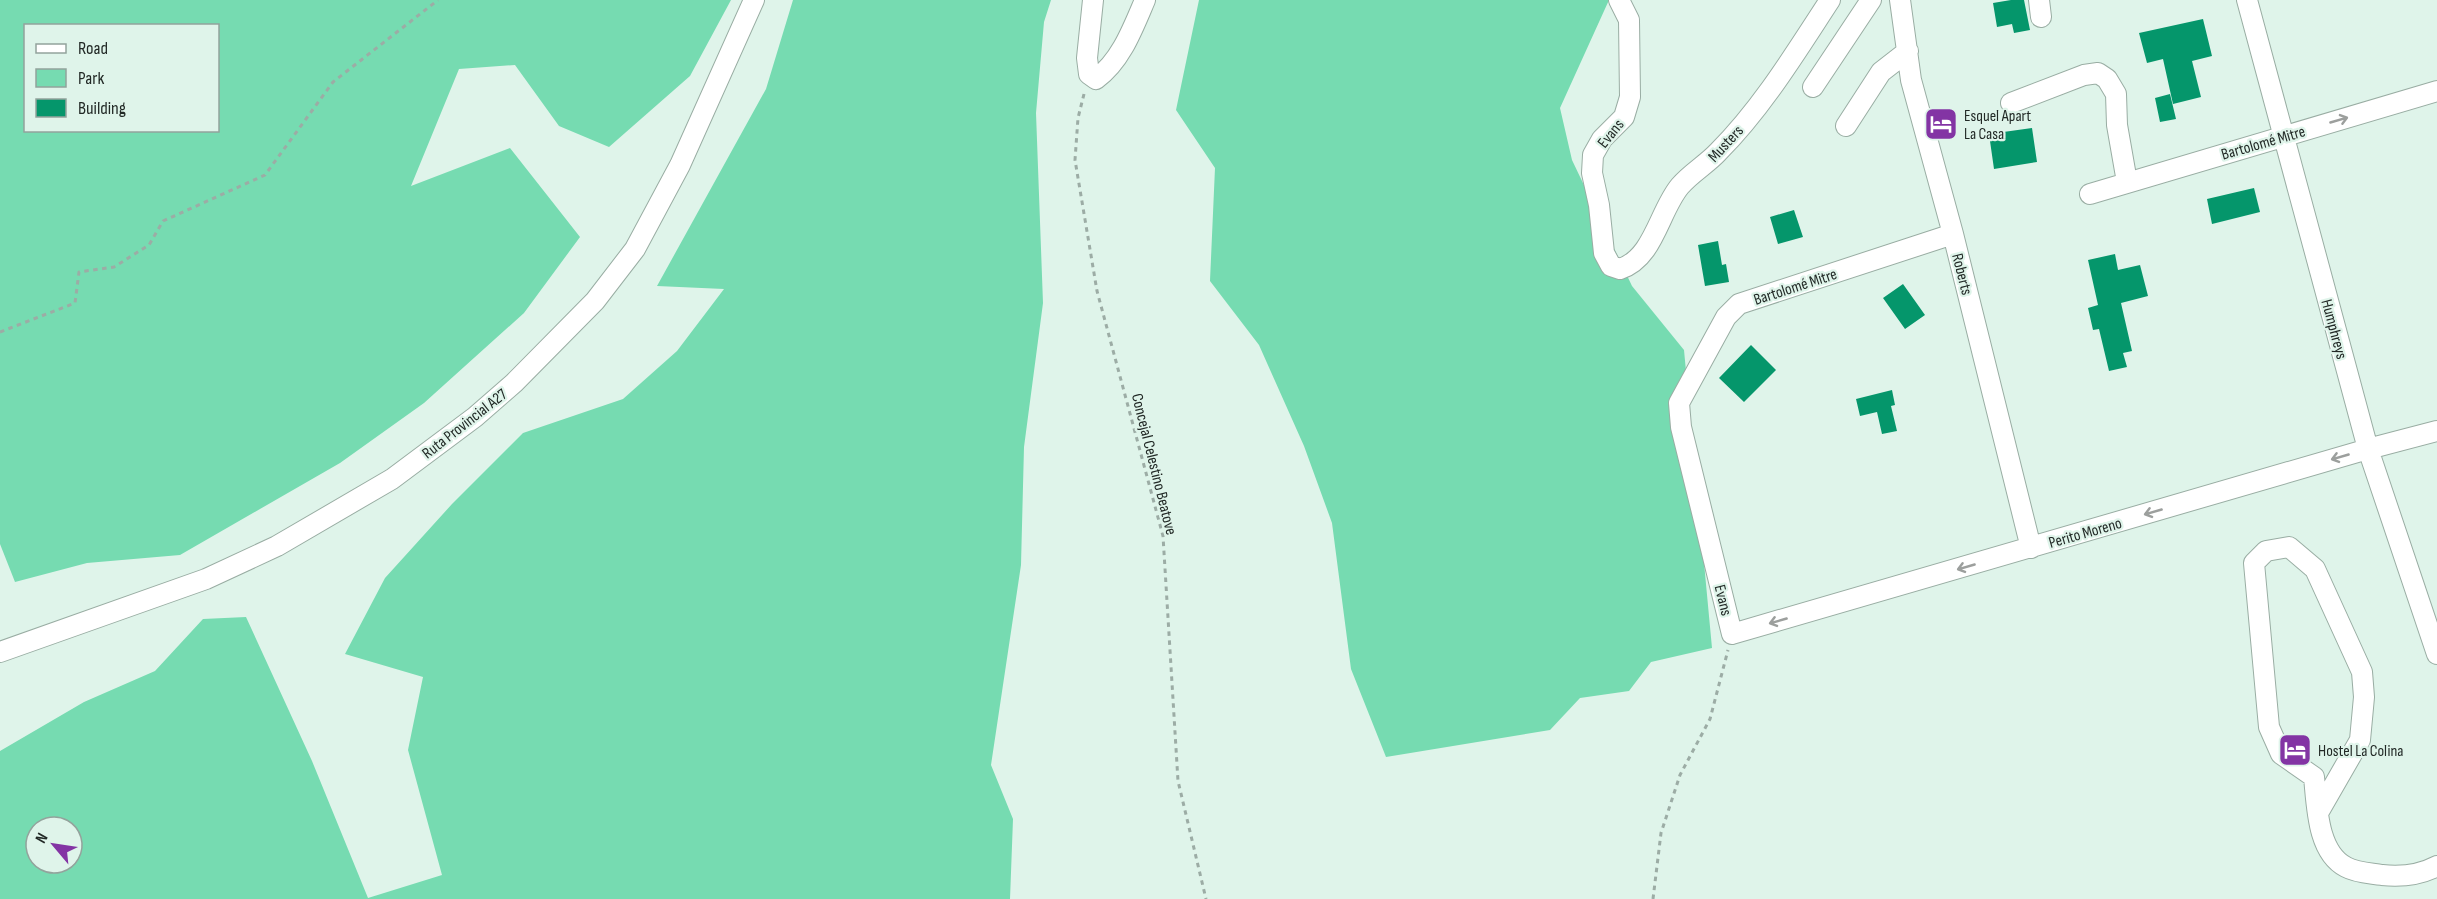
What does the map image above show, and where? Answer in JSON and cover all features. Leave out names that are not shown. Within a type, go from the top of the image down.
[{"type":"street","name":"Ruta Provincial A27","points":[[0,652],[206,579],[277,546],[392,479],[475,417],[595,301],[635,249],[680,165],[754,0]]},
{"type":"street","points":[[1093,0],[1087,58],[1089,74],[1096,79],[1110,69],[1146,0]]},
{"type":"street","name":"Evans","points":[[1611,266],[1605,254],[1599,205],[1592,173],[1593,155],[1602,139],[1624,117],[1630,97],[1629,20],[1618,0]]},
{"type":"street","name":"Musters","points":[[1611,266],[1620,270],[1631,266],[1643,252],[1680,186],[1718,152],[1743,124],[1798,50],[1830,0]]},
{"type":"street","points":[[1813,87],[1871,0]]},
{"type":"street","name":"Roberts","points":[[1900,0],[1911,80],[1953,234],[2031,548]]},
{"type":"street","name":"Humphreys","points":[[2247,0],[2368,449],[2437,654]]},
{"type":"street","points":[[1846,126],[1881,72],[1908,51]]},
{"type":"street","points":[[2011,103],[2084,75],[2098,73],[2107,79],[2116,94],[2117,125],[2127,182]]},
{"type":"street","name":"Bartolomé Mitre","points":[[2090,194],[2437,91]]},
{"type":"street","name":"Bartolomé Mitre","points":[[1738,304],[1953,234]]},
{"type":"street","name":"Evans","points":[[1732,634],[1681,427],[1679,403],[1726,318],[1738,304]]},
{"type":"street","name":"Perito Moreno","points":[[1732,634],[2437,431]]},
{"type":"street","points":[[2318,813],[2360,740],[2364,697],[2362,672],[2315,569],[2289,547],[2266,551],[2254,563],[2269,727],[2282,754],[2314,777],[2318,813],[2328,848],[2344,867],[2361,873],[2399,876],[2428,871],[2437,866]]},
{"type":"path","points":[[0,332],[75,303],[79,272],[114,267],[149,245],[163,221],[265,175],[333,82],[438,0]]},
{"type":"path","name":"Concejal Celestino Beatove","points":[[1089,74],[1078,118],[1075,160],[1097,291],[1163,536],[1178,781],[1206,899]]},
{"type":"path","points":[[1653,899],[1661,832],[1680,776],[1710,719],[1732,634]]},
{"type":"green space","points":[[0,0],[731,0],[690,76],[609,147],[559,126],[515,65],[459,69],[411,186],[510,148],[580,237],[524,313],[424,403],[340,463],[180,555],[87,563],[15,582],[0,544]]},
{"type":"green space","points":[[793,0],[1051,0],[1044,22],[1036,113],[1043,303],[1024,447],[1021,565],[991,765],[1013,819],[1010,899],[0,899],[0,751],[84,702],[155,671],[203,619],[246,617],[312,761],[368,898],[442,875],[408,750],[423,677],[345,654],[385,578],[452,504],[523,433],[623,399],[677,351],[724,289],[657,286],[766,89]]},
{"type":"green space","points":[[1199,0],[1609,0],[1560,108],[1572,160],[1632,286],[1684,350],[1712,648],[1651,662],[1629,691],[1580,698],[1550,730],[1386,757],[1351,669],[1332,523],[1304,446],[1259,345],[1210,281],[1215,168],[1176,110]]},
{"type":"building","points":[[2024,0],[2030,30],[2014,33],[2012,24],[1997,27],[1993,3]]},
{"type":"building","points":[[2203,19],[2212,56],[2192,61],[2201,97],[2173,104],[2163,59],[2147,63],[2139,33]]},
{"type":"building","points":[[2170,94],[2176,119],[2160,122],[2155,98]]},
{"type":"building","points":[[2032,128],[2037,162],[1994,169],[1989,134]]},
{"type":"building","points":[[2254,188],[2260,212],[2212,224],[2207,199]]},
{"type":"building","points":[[1794,210],[1803,237],[1778,244],[1770,217]]},
{"type":"building","points":[[1718,241],[1722,265],[1726,264],[1729,282],[1705,286],[1698,245]]},
{"type":"building","points":[[2115,254],[2118,270],[2140,265],[2148,296],[2121,303],[2132,351],[2123,353],[2127,367],[2109,371],[2099,329],[2093,330],[2088,308],[2098,305],[2088,260]]},
{"type":"building","points":[[1903,284],[1925,315],[1905,329],[1883,298]]},
{"type":"building","points":[[1751,345],[1776,370],[1744,402],[1719,378]]},
{"type":"building","points":[[1892,390],[1895,405],[1891,406],[1897,431],[1882,434],[1877,412],[1860,416],[1856,399]]},
{"type":"place","name":"Esquel Apart La Casa","points":[[1941,124]]},
{"type":"place","name":"Hostel La Colina","points":[[2295,750]]}]
